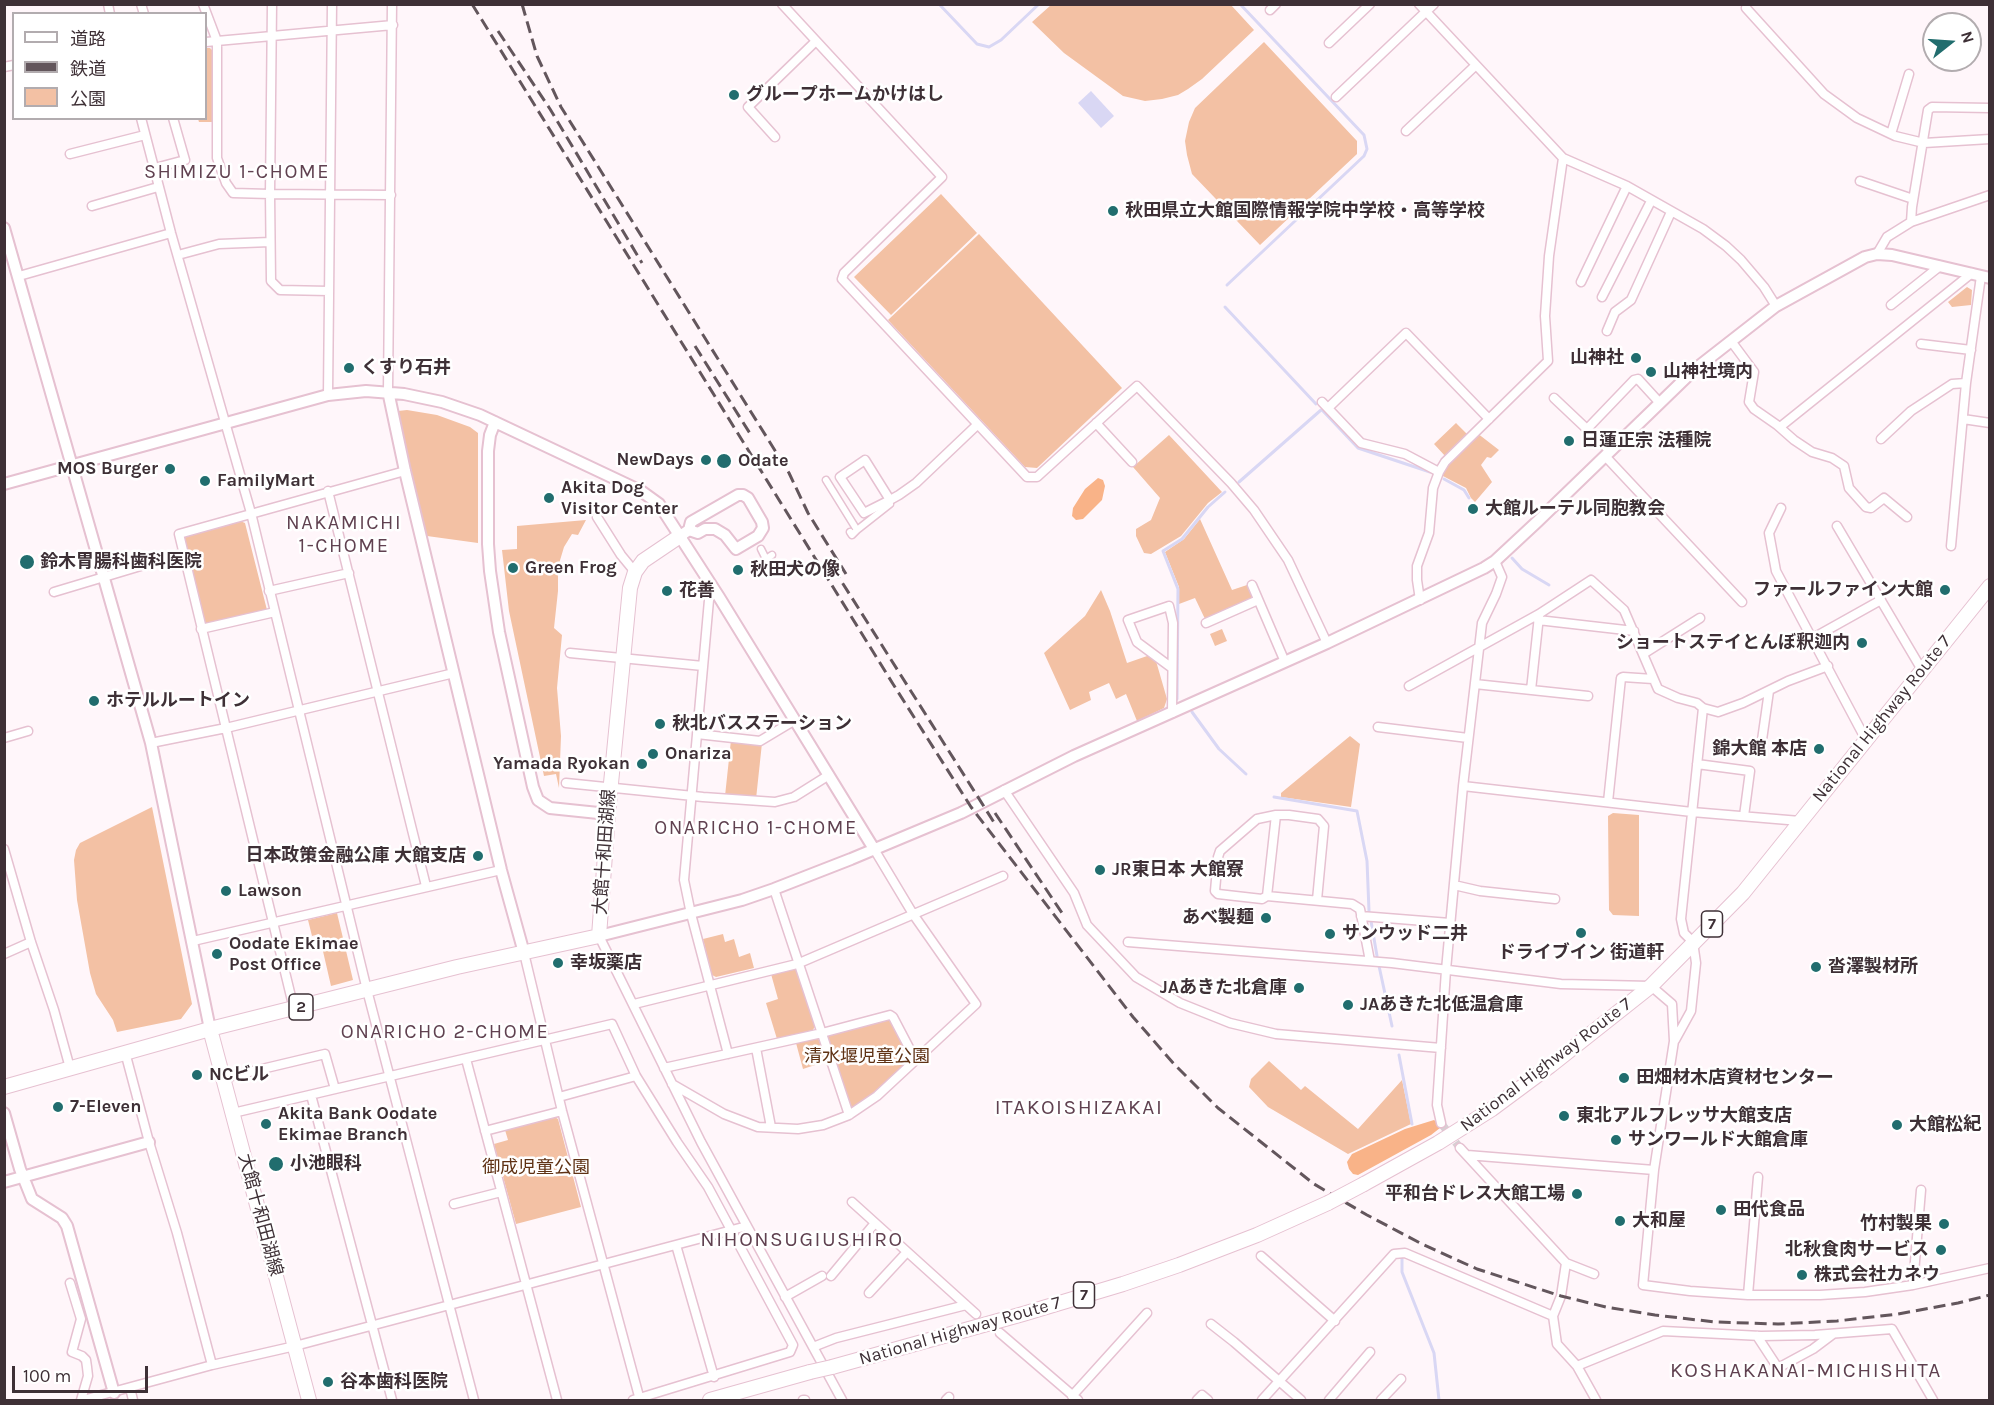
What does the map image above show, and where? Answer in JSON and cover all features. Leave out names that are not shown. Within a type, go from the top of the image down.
[{"type":"main road","points":[[635,572],[648,556],[684,533]]},
{"type":"main road","name":"大館十和田湖線","points":[[4,1087],[210,1029],[457,967],[599,936],[628,597],[635,572]]},
{"type":"main road","name":"National Highway Route 7","points":[[710,1401],[1023,1314],[1179,1265],[1257,1235],[1328,1203],[1438,1143],[1492,1109],[1651,986],[1743,893],[1989,586]]},
{"type":"main road","name":"大館十和田湖線","points":[[210,1029],[309,1401]]},
{"type":"street","points":[[272,4],[271,281],[280,290],[329,291]]},
{"type":"street","points":[[328,395],[332,4]]},
{"type":"street","points":[[233,1113],[466,1059],[545,1040],[612,1024],[636,1076],[708,1187],[793,1346],[790,1352],[638,1400],[562,1111],[559,1096],[545,1040],[524,953],[501,870],[388,392],[392,4]]},
{"type":"street","points":[[782,4],[942,177],[844,273],[842,279],[1027,477],[1037,477],[1137,386],[1231,483],[1254,510],[1288,560],[1327,643]]},
{"type":"street","points":[[1329,44],[1370,4]]},
{"type":"street","points":[[1419,4],[1563,158],[1627,186],[1703,230],[1726,246],[1756,278],[1776,306]]},
{"type":"street","points":[[1336,97],[1434,4]]},
{"type":"street","points":[[1746,8],[1824,94],[1857,118],[1891,134],[1924,142],[1989,139]]},
{"type":"street","points":[[207,16],[217,41],[217,158],[226,183],[233,192],[391,195]]},
{"type":"street","points":[[207,42],[393,26]]},
{"type":"street","points":[[775,137],[748,107],[816,41]]},
{"type":"street","points":[[1406,131],[1476,65]]},
{"type":"street","points":[[1891,134],[1910,74]]},
{"type":"street","points":[[1911,222],[1928,110],[1932,107],[1989,108]]},
{"type":"street","points":[[141,120],[158,187],[251,513],[367,990],[474,1401]]},
{"type":"street","points":[[154,168],[185,160],[174,120]]},
{"type":"street","points":[[70,154],[145,135]]},
{"type":"street","points":[[1420,600],[1417,566],[1429,533],[1433,488],[1439,472],[1445,462],[1548,361],[1545,316],[1549,256],[1563,158]]},
{"type":"street","points":[[1860,181],[1913,199]]},
{"type":"street","points":[[1581,282],[1627,186]]},
{"type":"street","points":[[92,206],[158,187]]},
{"type":"street","points":[[1877,254],[1887,237],[1911,222],[1989,195]]},
{"type":"street","points":[[1602,297],[1651,201]]},
{"type":"street","points":[[1607,332],[1615,312],[1631,300],[1671,212]]},
{"type":"street","points":[[4,228],[151,743],[210,1029]]},
{"type":"street","points":[[19,276],[171,233]]},
{"type":"street","points":[[178,255],[219,243],[270,242]]},
{"type":"street","points":[[842,1401],[701,1142],[599,936],[691,914],[774,889],[874,849],[961,813],[1004,790],[1461,580],[1495,561],[1694,370],[1776,306],[1865,257],[1877,254],[1892,255],[1981,276]]},
{"type":"street","points":[[1891,305],[1940,266]]},
{"type":"street","points":[[1951,546],[1966,383],[1981,276]]},
{"type":"street","points":[[1780,427],[1981,276]]},
{"type":"street","points":[[1439,472],[1405,454],[1361,443],[1325,405],[1406,333],[1489,419]]},
{"type":"street","points":[[1731,341],[1754,372],[1749,402],[1754,409],[1812,452],[1833,458],[1844,466],[1849,488],[1866,507],[1871,508],[1884,498],[1907,517]]},
{"type":"street","points":[[1921,344],[1971,350]]},
{"type":"street","points":[[1587,429],[1634,380],[1638,379],[1659,402]]},
{"type":"street","points":[[1881,439],[1911,411],[1952,384],[1966,383]]},
{"type":"street","points":[[4,484],[328,395],[366,391],[418,396],[448,403],[495,422],[648,495],[660,504],[684,533],[712,588],[913,914],[976,1004],[877,1096],[849,1115],[823,1125],[798,1129],[758,1127],[724,1114],[672,1084]]},
{"type":"street","points":[[1554,398],[1587,429],[1742,602]]},
{"type":"street","points":[[1963,419],[1989,423]]},
{"type":"street","points":[[495,422],[490,435],[488,451],[490,572],[499,632],[533,787],[537,800],[549,808],[608,814]]},
{"type":"street","points":[[1096,423],[1132,462]]},
{"type":"street","points":[[826,480],[853,531],[916,483],[977,425]]},
{"type":"street","points":[[865,460],[890,502],[864,513],[840,477],[865,460]]},
{"type":"street","points":[[294,1009],[179,534],[405,471]]},
{"type":"street","points":[[328,491],[426,886]]},
{"type":"street","points":[[738,495],[747,498],[762,522],[763,528],[758,536],[736,549],[725,535],[715,529],[684,533],[691,522],[738,495]]},
{"type":"street","points":[[1781,507],[1769,533],[1776,572],[1866,740]]},
{"type":"street","points":[[597,517],[621,555],[635,572]]},
{"type":"street","points":[[1837,526],[1922,670]]},
{"type":"street","points":[[761,549],[766,559],[772,555]]},
{"type":"street","points":[[54,592],[184,553]]},
{"type":"street","points":[[1441,1123],[1437,1105],[1440,1048],[1463,786],[1482,623],[1502,578],[1495,561]]},
{"type":"street","points":[[270,591],[349,573]]},
{"type":"street","points":[[1409,686],[1538,617],[1591,580],[1624,610],[1658,689],[1697,703],[1703,708],[1718,712],[1828,666]]},
{"type":"street","points":[[1252,585],[1285,662]]},
{"type":"street","points":[[712,588],[684,880],[728,1054]]},
{"type":"street","points":[[1206,623],[1258,600]]},
{"type":"street","points":[[1813,638],[1881,600]]},
{"type":"street","points":[[1172,668],[1137,642],[1128,620],[1169,606],[1173,623],[1172,713]]},
{"type":"street","points":[[201,629],[274,612]]},
{"type":"street","points":[[1538,617],[1634,631]]},
{"type":"street","points":[[1531,690],[1538,617]]},
{"type":"street","points":[[1643,654],[1700,618]]},
{"type":"street","points":[[570,654],[703,666]]},
{"type":"street","points":[[151,743],[226,728],[454,673]]},
{"type":"street","points":[[1608,802],[1621,678],[1653,679]]},
{"type":"street","points":[[1474,684],[1588,696]]},
{"type":"street","points":[[1761,747],[1769,691]]},
{"type":"street","points":[[1674,1041],[1691,1011],[1696,963],[1693,942],[1684,933],[1681,919],[1703,708]]},
{"type":"street","points":[[697,734],[760,741],[795,720]]},
{"type":"street","points":[[1378,727],[1468,738]]},
{"type":"street","points":[[4,738],[28,731]]},
{"type":"street","points":[[1697,764],[1750,771],[1744,816]]},
{"type":"street","points":[[566,783],[761,802],[783,801],[794,797],[829,775]]},
{"type":"street","points":[[1463,786],[1692,812],[1800,821]]},
{"type":"street","points":[[1004,790],[1074,893],[1087,925],[1136,976],[1180,1003],[1230,1023],[1276,1034],[1440,1048]]},
{"type":"street","points":[[1267,896],[1276,815]]},
{"type":"street","points":[[1317,900],[1324,826],[1322,821],[1289,815],[1257,819],[1220,851],[1215,891],[1218,894],[1262,899],[1267,896],[1317,900],[1352,904],[1360,909],[1370,961]]},
{"type":"street","points":[[4,849],[70,1068]]},
{"type":"street","points":[[193,941],[501,870]]},
{"type":"street","points":[[634,1004],[798,964],[1003,876]]},
{"type":"street","points":[[1454,885],[1480,891],[1555,899]]},
{"type":"street","points":[[774,889],[849,1115]]},
{"type":"street","points":[[1361,916],[1450,923]]},
{"type":"street","points":[[4,954],[31,942]]},
{"type":"street","points":[[1128,942],[1370,961],[1561,984],[1651,986],[1672,1004],[1674,1041],[1654,1170],[1643,1285],[1748,1295],[1820,1295],[1913,1285],[1989,1268]]},
{"type":"street","points":[[664,1068],[822,1034],[890,1015],[915,1059]]},
{"type":"street","points":[[756,1048],[771,1128]]},
{"type":"street","points":[[125,1052],[212,1365]]},
{"type":"street","points":[[224,1078],[325,1054],[335,1089]]},
{"type":"street","points":[[466,1059],[557,1401]]},
{"type":"street","points":[[559,1096],[636,1076]]},
{"type":"street","points":[[310,1095],[392,1401]]},
{"type":"street","points":[[485,1131],[562,1111]]},
{"type":"street","points":[[4,1113],[32,1199],[65,1221],[114,1393]]},
{"type":"street","points":[[4,1182],[149,1142]]},
{"type":"street","points":[[1460,1148],[1566,1263],[1594,1274]]},
{"type":"street","points":[[1467,1155],[1654,1170]]},
{"type":"street","points":[[1748,1295],[1758,1177]]},
{"type":"street","points":[[1913,1285],[1921,1190]]},
{"type":"street","points":[[454,1204],[501,1191]]},
{"type":"street","points":[[852,1202],[976,1314]]},
{"type":"street","points":[[786,1297],[826,1276],[875,1223]]},
{"type":"street","points":[[70,1283],[81,1319],[72,1352],[86,1360],[88,1376],[82,1401],[747,1226]]},
{"type":"street","points":[[676,1245],[714,1377]]},
{"type":"street","points":[[869,1293],[907,1252]]},
{"type":"street","points":[[1262,1401],[1394,1254],[1405,1253],[1553,1316]]},
{"type":"street","points":[[1261,1256],[1335,1321]]},
{"type":"street","points":[[1566,1263],[1562,1291],[1553,1316],[1557,1344],[1576,1366],[1596,1401]]},
{"type":"street","points":[[813,1347],[836,1338],[966,1305]]},
{"type":"street","points":[[999,1333],[1075,1398],[1147,1313]]},
{"type":"street","points":[[1211,1324],[1301,1401]]},
{"type":"street","points":[[1576,1366],[1663,1330],[1757,1336],[1833,1334],[1892,1329],[1933,1401]]},
{"type":"street","points":[[1757,1336],[1778,1368],[1813,1349],[1833,1334]]},
{"type":"street","points":[[1329,1401],[1370,1352]]},
{"type":"street","points":[[1381,1401],[1401,1379]]},
{"type":"street","points":[[130,1388],[133,1401]]},
{"type":"street","points":[[1197,1401],[1202,1395],[1208,1401]]},
{"type":"green space","points":[[1051,5],[1231,5],[1254,30],[1202,79],[1188,89],[1178,95],[1145,101],[1123,96],[1064,53],[1032,22]]},
{"type":"green space","points":[[1264,42],[1357,141],[1357,154],[1260,245],[1192,174],[1185,141],[1195,108]]},
{"type":"green space","points":[[207,48],[210,48],[214,52],[213,122],[199,122],[198,120],[207,120]]},
{"type":"green space","points":[[941,194],[977,233],[891,315],[854,277]]},
{"type":"green space","points":[[979,234],[1122,388],[1037,468],[1025,467],[888,320]]},
{"type":"green space","points":[[1967,287],[1972,290],[1971,305],[1952,307],[1948,302]]},
{"type":"green space","points":[[407,410],[437,415],[470,427],[478,433],[478,543],[427,536],[397,419],[398,411]]},
{"type":"green space","points":[[1456,423],[1469,436],[1446,457],[1434,444]]},
{"type":"green space","points":[[1477,433],[1499,450],[1491,458],[1487,457],[1481,465],[1492,482],[1475,502],[1466,488],[1441,475],[1446,464]]},
{"type":"green space","points":[[1169,435],[1222,492],[1208,503],[1181,536],[1151,554],[1144,553],[1136,536],[1136,529],[1151,520],[1160,498],[1133,467]]},
{"type":"green space","points":[[1200,519],[1232,590],[1247,585],[1251,595],[1251,599],[1205,619],[1195,598],[1179,604],[1179,587],[1165,552],[1184,539]]},
{"type":"green space","points":[[586,520],[578,535],[572,534],[564,547],[558,567],[554,628],[562,635],[557,688],[561,736],[559,788],[556,774],[544,776],[509,611],[502,550],[517,549],[517,526]]},
{"type":"green space","points":[[240,521],[245,523],[267,610],[208,625],[204,622],[184,537]]},
{"type":"green space","points":[[1101,590],[1127,663],[1150,655],[1156,661],[1167,699],[1164,708],[1137,721],[1126,694],[1116,699],[1109,683],[1089,692],[1091,700],[1070,710],[1044,653],[1085,616]]},
{"type":"green space","points":[[1222,629],[1227,641],[1215,646],[1210,634]]},
{"type":"green space","points":[[1350,736],[1360,744],[1351,807],[1281,797],[1281,793]]},
{"type":"green space","points":[[731,740],[762,743],[756,799],[725,796]]},
{"type":"green space","points":[[152,807],[192,1004],[181,1019],[117,1032],[113,1020],[96,994],[90,973],[77,900],[74,860],[80,843]]},
{"type":"green space","points":[[1613,813],[1639,815],[1639,916],[1613,915],[1609,910],[1608,816]]},
{"type":"green space","points":[[337,913],[353,980],[331,986],[319,934],[312,936],[308,920]]},
{"type":"green space","points":[[723,934],[725,942],[734,939],[739,957],[750,953],[754,968],[716,977],[712,975],[703,939]]},
{"type":"green space","points":[[791,969],[797,970],[815,1026],[813,1030],[777,1039],[766,1003],[778,999],[771,974]]},
{"type":"green space","name":"清水堰児童公園","points":[[889,1016],[911,1060],[879,1090],[849,1110],[825,1034]]},
{"type":"green space","points":[[815,1037],[820,1040],[827,1061],[803,1069],[796,1043]]},
{"type":"green space","points":[[1269,1061],[1301,1090],[1305,1086],[1358,1129],[1402,1080],[1411,1124],[1348,1154],[1268,1107],[1249,1087],[1251,1079]]},
{"type":"green space","name":"御成児童公園","points":[[553,1116],[558,1119],[581,1207],[516,1224],[494,1144],[508,1140],[505,1130]]},
{"type":"shaded area","points":[[1098,478],[1103,480],[1105,486],[1102,500],[1083,519],[1076,520],[1072,516],[1073,508],[1085,489]]},
{"type":"shaded area","points":[[1434,1120],[1440,1128],[1431,1135],[1358,1175],[1353,1174],[1349,1169],[1347,1162],[1352,1154],[1405,1129]]},
{"type":"water","points":[[1091,91],[1114,116],[1101,128],[1078,103]]},
{"type":"waterway","points":[[939,4],[977,44],[989,47],[1001,40],[1039,4]]},
{"type":"waterway","points":[[1227,285],[1364,156],[1367,149],[1364,135],[1240,4]]},
{"type":"waterway","points":[[1225,307],[1316,404]]},
{"type":"waterway","points":[[1239,482],[1321,410]]},
{"type":"waterway","points":[[1323,411],[1358,448],[1430,472]]},
{"type":"waterway","points":[[1444,479],[1464,490],[1469,498]]},
{"type":"waterway","points":[[1177,699],[1178,589],[1163,551],[1182,539],[1208,507],[1225,492]]},
{"type":"waterway","points":[[1512,558],[1522,569],[1549,585]]},
{"type":"waterway","points":[[1192,712],[1219,749],[1246,774]]},
{"type":"waterway","points":[[1274,797],[1357,811],[1367,861],[1369,911]]},
{"type":"waterway","points":[[1371,921],[1377,956]]},
{"type":"waterway","points":[[1379,966],[1392,1026]]},
{"type":"waterway","points":[[1399,1055],[1412,1124]]},
{"type":"waterway","points":[[1402,1259],[1402,1272],[1434,1353],[1439,1400]]},
{"type":"tunnel","points":[[1441,1123],[1460,1148]]},
{"type":"railway","points":[[472,4],[971,807],[1133,1017],[1174,1064],[1218,1108],[1314,1184],[1422,1244],[1477,1269],[1561,1296],[1606,1307],[1715,1322],[1778,1324],[1837,1321],[1898,1314],[1990,1295]]},
{"type":"railway","points":[[522,4],[537,56],[561,107],[789,473],[808,513],[846,574]]},
{"type":"railway","points":[[498,31],[550,109],[642,263]]},
{"type":"railway","points":[[695,346],[751,435]]},
{"type":"railway","points":[[833,568],[995,824]]},
{"type":"railway","points":[[995,813],[1062,913]]},
{"type":"place","name":"グループホームかけはし","points":[[734,95]]},
{"type":"place","name":"秋田県立大館国際情報学院中学校・高等学校","points":[[1113,211]]},
{"type":"place","name":"山神社","points":[[1636,358]]},
{"type":"place","name":"くすり石井","points":[[349,368]]},
{"type":"place","name":"山神社境内","points":[[1651,372]]},
{"type":"place","name":"日蓮正宗 法種院","points":[[1569,441]]},
{"type":"place","name":"NewDays","points":[[706,460]]},
{"type":"place","name":"Odate","points":[[724,461]]},
{"type":"place","name":"MOS Burger","points":[[170,469]]},
{"type":"place","name":"FamilyMart","points":[[205,481]]},
{"type":"place","name":"Akita Dog Visitor Center","points":[[549,498]]},
{"type":"place","name":"大館ルーテル同胞教会","points":[[1473,509]]},
{"type":"place","name":"鈴木胃腸科歯科医院","points":[[27,562]]},
{"type":"place","name":"Green Frog","points":[[513,568]]},
{"type":"place","name":"秋田犬の像","points":[[738,570]]},
{"type":"place","name":"ファールファイン大館","points":[[1945,590]]},
{"type":"place","name":"花善","points":[[667,591]]},
{"type":"place","name":"ショートステイとんぼ釈迦内","points":[[1862,643]]},
{"type":"place","name":"ホテルルートイン","points":[[94,701]]},
{"type":"place","name":"秋北バスステーション","points":[[660,724]]},
{"type":"place","name":"錦大館 本店","points":[[1819,749]]},
{"type":"place","name":"Onariza","points":[[653,754]]},
{"type":"place","name":"Yamada Ryokan","points":[[642,764]]},
{"type":"place","name":"日本政策金融公庫 大館支店","points":[[478,856]]},
{"type":"place","name":"JR東日本 大館寮","points":[[1100,870]]},
{"type":"place","name":"Lawson","points":[[226,891]]},
{"type":"place","name":"あべ製麺","points":[[1266,918]]},
{"type":"place","name":"ドライブイン 街道軒","points":[[1581,933]]},
{"type":"place","name":"サンウッド二井","points":[[1330,934]]},
{"type":"place","name":"Oodate Ekimae Post Office","points":[[217,954]]},
{"type":"place","name":"幸坂薬店","points":[[558,963]]},
{"type":"place","name":"沓澤製材所","points":[[1816,967]]},
{"type":"place","name":"JAあきた北倉庫","points":[[1299,988]]},
{"type":"place","name":"JAあきた北低温倉庫","points":[[1348,1005]]},
{"type":"place","name":"NCビル","points":[[197,1075]]},
{"type":"place","name":"田畑材木店資材センター","points":[[1624,1078]]},
{"type":"place","name":"7-Eleven","points":[[58,1107]]},
{"type":"place","name":"東北アルフレッサ大館支店","points":[[1564,1116]]},
{"type":"place","name":"Akita Bank Oodate Ekimae Branch","points":[[266,1124]]},
{"type":"place","name":"大館松紀","points":[[1897,1125]]},
{"type":"place","name":"サンワールド大館倉庫","points":[[1616,1140]]},
{"type":"place","name":"小池眼科","points":[[276,1164]]},
{"type":"place","name":"平和台ドレス大館工場","points":[[1577,1194]]},
{"type":"place","name":"田代食品","points":[[1721,1210]]},
{"type":"place","name":"大和屋","points":[[1620,1221]]},
{"type":"place","name":"竹村製果","points":[[1944,1224]]},
{"type":"place","name":"北秋食肉サービス","points":[[1941,1250]]},
{"type":"place","name":"株式会社カネウ","points":[[1802,1275]]},
{"type":"place","name":"谷本歯科医院","points":[[328,1382]]},
{"type":"district","name":"SHIMIZU 1-CHOME","points":[[237,172]]},
{"type":"district","name":"NAKAMICHI 1-CHOME","points":[[344,534]]},
{"type":"district","name":"ONARICHO 1-CHOME","points":[[756,828]]},
{"type":"district","name":"ONARICHO 2-CHOME","points":[[445,1032]]},
{"type":"district","name":"ITAKOISHIZAKAI","points":[[1079,1108]]},
{"type":"district","name":"NIHONSUGIUSHIRO","points":[[802,1240]]},
{"type":"district","name":"KOSHAKANAI-MICHISHITA","points":[[1806,1371]]}]
